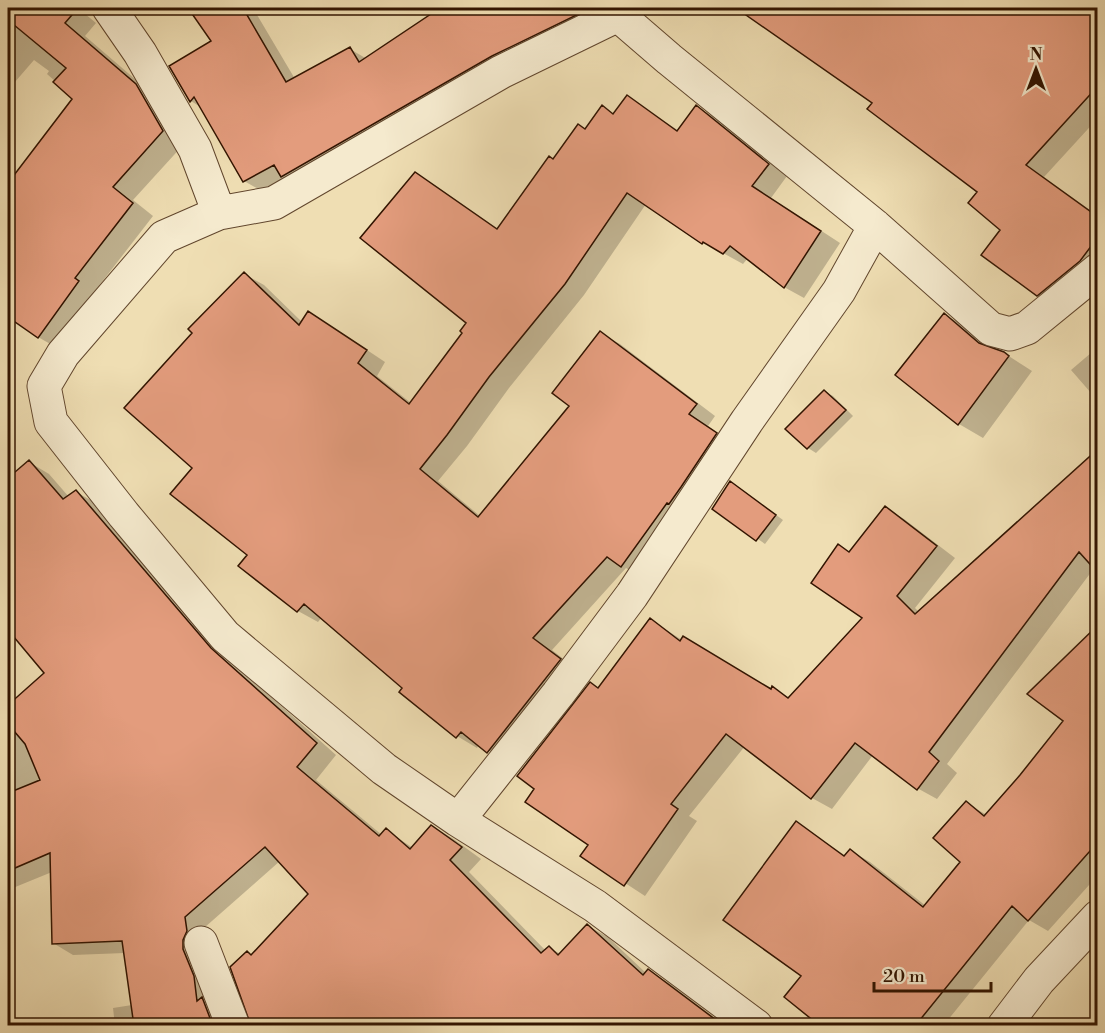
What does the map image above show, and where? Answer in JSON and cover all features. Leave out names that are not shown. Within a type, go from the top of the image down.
[{"type":"street","points":[[109,8],[140,53],[195,149],[219,213]]},
{"type":"street","points":[[756,1026],[595,906],[458,820],[384,770],[225,636],[124,515],[51,422],[44,386],[63,354],[164,237],[219,213],[274,203],[501,72],[624,11],[669,59],[875,226],[991,329],[1010,334],[1027,328],[1098,270]]},
{"type":"street","points":[[458,820],[632,596],[747,421],[839,291],[875,226]]},
{"type":"street","points":[[1004,1026],[1039,980],[1098,917]]},
{"type":"street","points":[[201,944],[233,1026]]},
{"type":"building","points":[[8,8],[78,8],[65,23],[136,84],[163,131],[113,187],[133,203],[75,278],[79,281],[38,338],[8,317],[8,183],[72,99],[53,82],[66,68],[8,20]]},
{"type":"building","points":[[188,8],[243,8],[286,82],[350,47],[359,62],[440,8],[591,8],[492,56],[281,177],[274,165],[243,182],[194,97],[190,102],[169,66],[211,41]]},
{"type":"building","points":[[736,8],[1098,8],[1098,86],[1026,165],[1098,217],[1098,237],[1080,261],[1037,296],[981,255],[1000,230],[968,203],[977,192],[867,109],[872,103]]},
{"type":"building","points":[[627,95],[677,131],[696,105],[769,164],[752,186],[821,231],[784,288],[730,246],[723,254],[703,242],[702,244],[627,193],[565,284],[489,377],[420,469],[478,517],[569,406],[552,393],[600,331],[697,404],[689,414],[717,433],[669,504],[667,503],[621,567],[607,557],[533,638],[561,659],[487,753],[461,732],[456,738],[399,692],[402,688],[304,604],[297,612],[238,566],[247,555],[170,494],[192,468],[124,408],[192,333],[188,329],[244,272],[299,325],[308,311],[367,350],[358,363],[409,404],[462,333],[460,331],[466,323],[360,238],[415,172],[497,229],[549,156],[553,159],[578,124],[585,129],[602,105],[613,114]]},
{"type":"building","points":[[944,313],[979,343],[1009,356],[958,425],[895,375]]},
{"type":"building","points":[[824,390],[846,410],[807,449],[785,429]]},
{"type":"building","points":[[1098,449],[1098,573],[1079,552],[929,752],[939,761],[917,790],[855,743],[811,799],[726,734],[671,804],[678,809],[624,886],[580,856],[588,845],[525,802],[534,789],[517,776],[590,682],[598,688],[650,618],[680,641],[683,636],[771,689],[772,686],[788,698],[862,618],[811,583],[838,544],[849,552],[885,506],[937,546],[897,596],[915,614]]},
{"type":"building","points":[[29,460],[63,499],[76,490],[211,648],[317,743],[297,767],[379,836],[386,828],[410,849],[431,825],[462,847],[450,860],[541,953],[549,946],[558,955],[587,924],[643,975],[648,969],[724,1026],[251,1026],[230,967],[247,951],[251,955],[308,894],[265,847],[185,917],[187,931],[183,940],[183,949],[194,976],[197,1001],[202,997],[213,1026],[134,1026],[122,941],[52,944],[50,853],[8,871],[8,793],[40,780],[25,744],[8,724],[8,705],[44,673],[8,630],[8,478]]},
{"type":"building","points":[[730,481],[776,515],[756,541],[712,509]]},
{"type":"building","points":[[1098,625],[1098,842],[1028,921],[1012,906],[915,1026],[820,1026],[784,997],[801,976],[723,920],[796,821],[844,856],[850,849],[923,907],[960,862],[933,838],[966,801],[984,816],[1063,721],[1027,694]]}]
